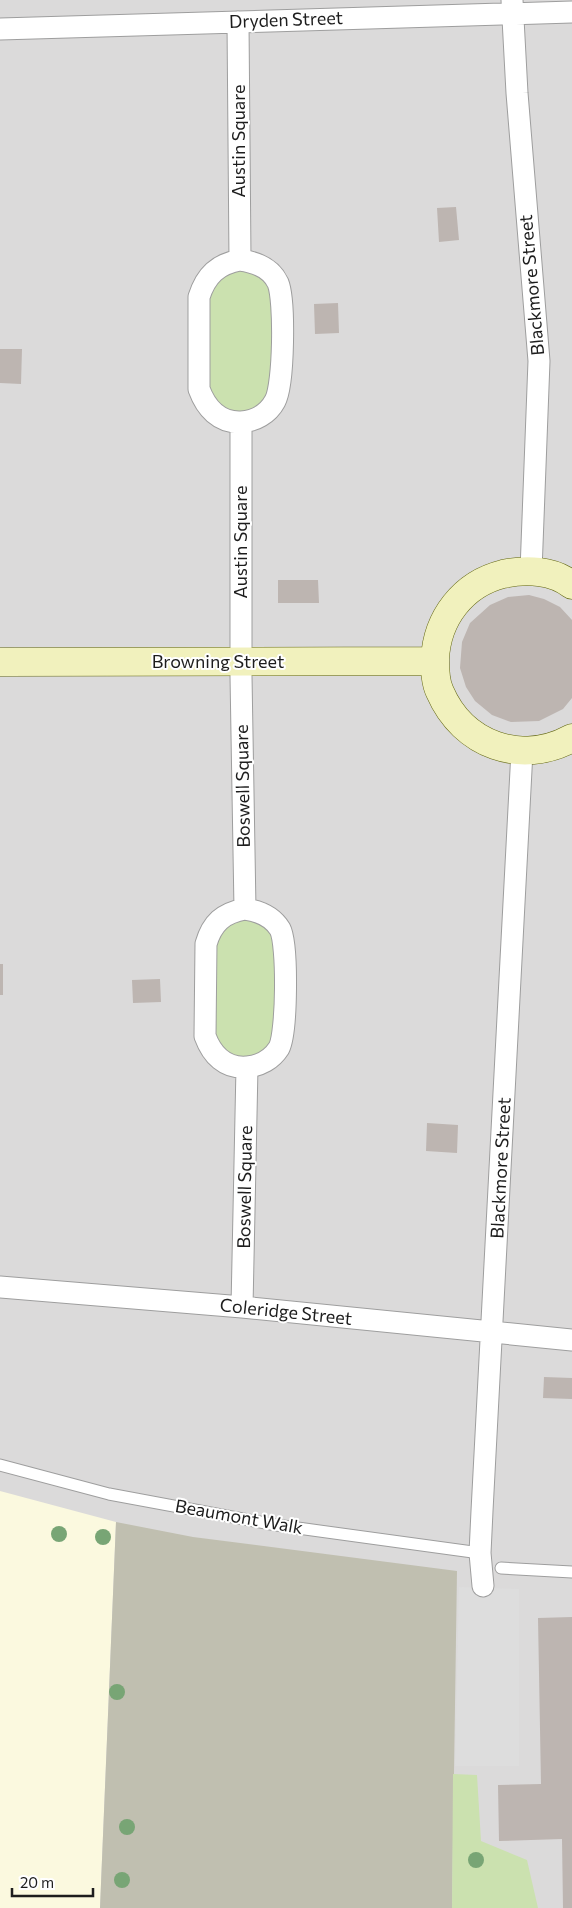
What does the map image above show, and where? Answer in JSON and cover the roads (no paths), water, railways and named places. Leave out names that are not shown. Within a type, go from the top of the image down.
[{"type":"street","name":"Dryden Street","points":[[0,29],[238,22],[513,7],[572,12]]},
{"type":"street","name":"Blackmore Street","points":[[513,7],[517,93],[539,361],[531,571]]},
{"type":"street","name":"Austin Square","points":[[238,22],[240,260]]},
{"type":"street","points":[[240,260],[253,262],[267,270],[277,282],[282,300],[281,383],[276,401],[264,415],[250,421],[241,422],[234,422],[219,417],[203,400],[199,389],[199,297],[203,284],[211,272],[226,263],[240,260]]},
{"type":"street","name":"Austin Square","points":[[241,422],[241,662]]},
{"type":"street","points":[[572,585],[565,580],[531,571],[519,570],[489,578],[461,597],[448,612],[436,642],[435,661],[435,673],[439,691],[453,717],[484,742],[522,751],[558,746],[572,738]]},
{"type":"street","name":"Browning Street","points":[[0,662],[435,661]]},
{"type":"street","name":"Boswell Square","points":[[241,662],[245,909]]},
{"type":"street","name":"Blackmore Street","points":[[482,1586],[480,1553],[522,751]]},
{"type":"street","points":[[245,909],[257,911],[271,918],[281,931],[285,947],[284,1030],[279,1047],[268,1061],[247,1067],[238,1068],[224,1063],[209,1047],[206,1036],[206,944],[209,932],[217,920],[231,912],[245,909]]},
{"type":"street","name":"Boswell Square","points":[[242,1307],[247,1067]]},
{"type":"street","name":"Coleridge Street","points":[[0,1287],[242,1307],[572,1340]]},
{"type":"lane","name":"Beaumont Walk","points":[[0,1465],[109,1494],[276,1525],[480,1553]]},
{"type":"lane","points":[[501,1568],[572,1572]]}]
